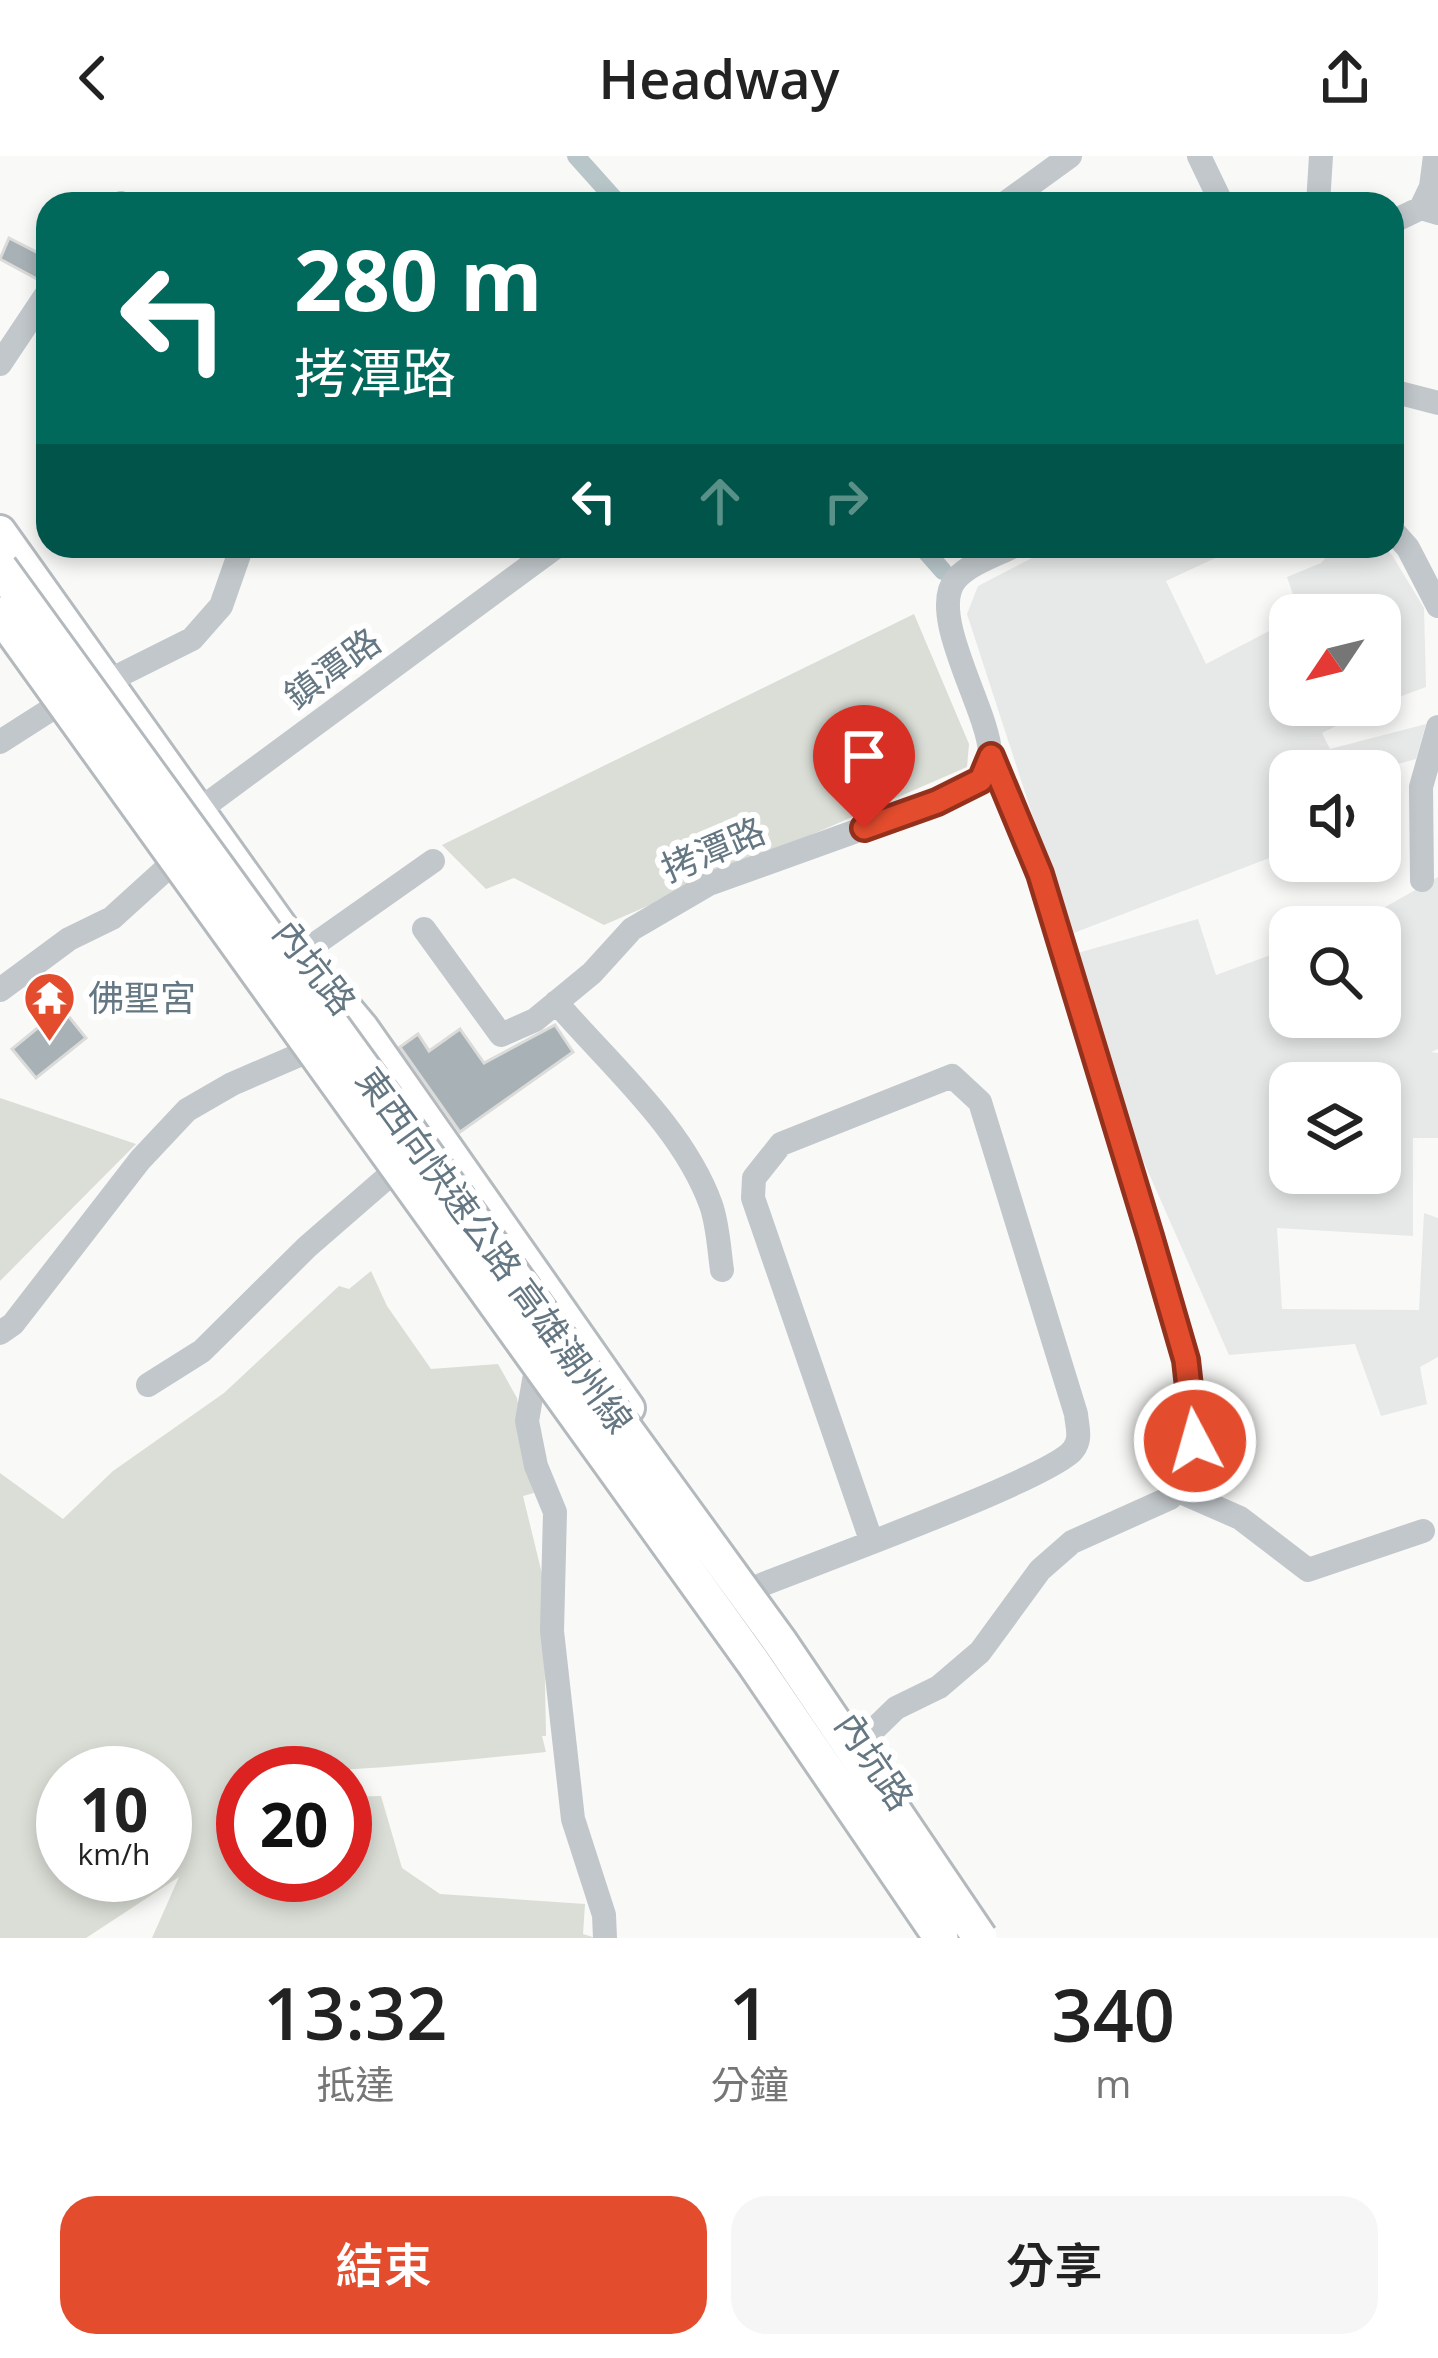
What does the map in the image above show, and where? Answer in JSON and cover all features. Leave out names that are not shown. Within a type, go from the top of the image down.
[{"type":"highway","name":"東西向快速公路 高雄潮州線","points":[[0,568],[780,1642],[980,1938]]},
{"type":"highway","name":"東西向快速公路 高雄潮州線","points":[[0,614],[753,1662],[941,1938]]},
{"type":"main road","name":"內坑路","points":[[0,531],[301,954],[363,1028],[996,1938]]},
{"type":"main road","name":"內坑路","points":[[0,641],[305,1052],[742,1670],[925,1938]]},
{"type":"street","points":[[1020,192],[1070,156]]},
{"type":"street","points":[[1199,156],[1216,192]]},
{"type":"street","points":[[1319,192],[1321,156]]},
{"type":"street","points":[[1429,211],[1435,156]]},
{"type":"street","points":[[0,364],[36,310]]},
{"type":"street","points":[[1404,395],[1438,403]]},
{"type":"street","points":[[1404,546],[1438,606]]},
{"type":"street","points":[[0,742],[50,710],[203,629],[221,606],[238,558]]},
{"type":"street","name":"鎮潭路","points":[[0,990],[69,939],[112,918],[199,810],[540,558]]},
{"type":"street","points":[[862,1741],[896,1708],[938,1687],[980,1652],[1040,1570],[1072,1543],[1170,1498],[1190,1473],[1195,1441],[1186,1360],[1040,874],[991,756],[976,698],[956,648],[947,596],[955,580],[993,558]]},
{"type":"street","points":[[1422,880],[1421,787],[1438,728]]},
{"type":"street","name":"拷潭路","points":[[424,929],[502,1035],[535,1020],[657,911],[709,884],[937,802],[981,780],[991,756]]},
{"type":"street","points":[[301,954],[434,862]]},
{"type":"street","points":[[556,1002],[674,1137],[697,1173],[713,1209],[722,1270]]},
{"type":"street","points":[[0,1333],[13,1324],[140,1160],[187,1110],[363,1028]]},
{"type":"street","points":[[756,1587],[871,1540],[1042,1470],[1071,1454],[1079,1440],[1076,1414],[980,1102],[952,1076],[781,1144],[754,1178],[753,1198],[871,1540]]},
{"type":"street","points":[[148,1385],[202,1352],[307,1247],[391,1174]]},
{"type":"street","points":[[534,1380],[526,1421],[536,1466],[555,1512],[552,1631],[571,1798],[604,1915],[605,1938]]},
{"type":"street","points":[[1176,1490],[1240,1518],[1308,1570],[1423,1531]]},
{"type":"shaded area","points":[[1032,558],[1215,558],[1166,581],[1206,664],[1269,631],[1269,726],[1336,726],[1322,733],[1330,749],[1426,724],[1416,759],[1401,763],[1401,750],[1269,750],[1269,858],[1071,934],[967,614],[978,586]]},
{"type":"shaded area","points":[[1325,558],[1394,558],[1424,608],[1426,687],[1401,696],[1401,594],[1293,594],[1287,577]]},
{"type":"shaded area","points":[[914,614],[969,744],[967,767],[604,925],[514,878],[486,889],[442,845]]},
{"type":"shaded area","points":[[1438,877],[1438,1049],[1431,1052],[1438,1053],[1438,1138],[1413,1138],[1413,1236],[1277,1228],[1282,1309],[1419,1310],[1424,1213],[1438,1218],[1438,1357],[1420,1367],[1427,1404],[1381,1416],[1355,1344],[1229,1355],[1139,1151],[1074,954],[1198,919],[1216,975],[1269,956],[1269,1038],[1401,1038],[1401,906],[1387,906]]},
{"type":"shaded area","points":[[0,1098],[136,1144],[0,1281]]},
{"type":"shaded area","points":[[371,1271],[387,1306],[431,1369],[498,1364],[517,1398],[534,1493],[523,1496],[543,1578],[546,1736],[542,1736],[546,1752],[372,1768],[372,1746],[216,1746],[216,1902],[372,1902],[372,1796],[381,1796],[402,1868],[440,1894],[585,1904],[583,1934],[596,1938],[152,1938],[168,1902],[192,1902],[192,1746],[36,1746],[36,1902],[141,1902],[86,1938],[0,1938],[0,1473],[63,1519],[113,1471],[224,1393],[339,1286],[349,1289]]},
{"type":"building","points":[[9,238],[36,252],[36,278],[0,259]]},
{"type":"building","name":"佛聖宮","points":[[62,1008],[86,1038],[36,1078],[12,1049]]},
{"type":"building","points":[[555,1025],[573,1052],[460,1132],[400,1047],[418,1034],[429,1051],[460,1029],[484,1063]]},
{"type":"waterway","points":[[576,156],[608,192]]},
{"type":"waterway","points":[[932,558],[943,571]]},
{"type":"place","name":"佛聖宮","points":[[49,1043]]},
{"type":"route","points":[[864,828],[937,802],[981,780],[991,756],[1040,874],[1150,1236],[1186,1360],[1195,1441]]}]
